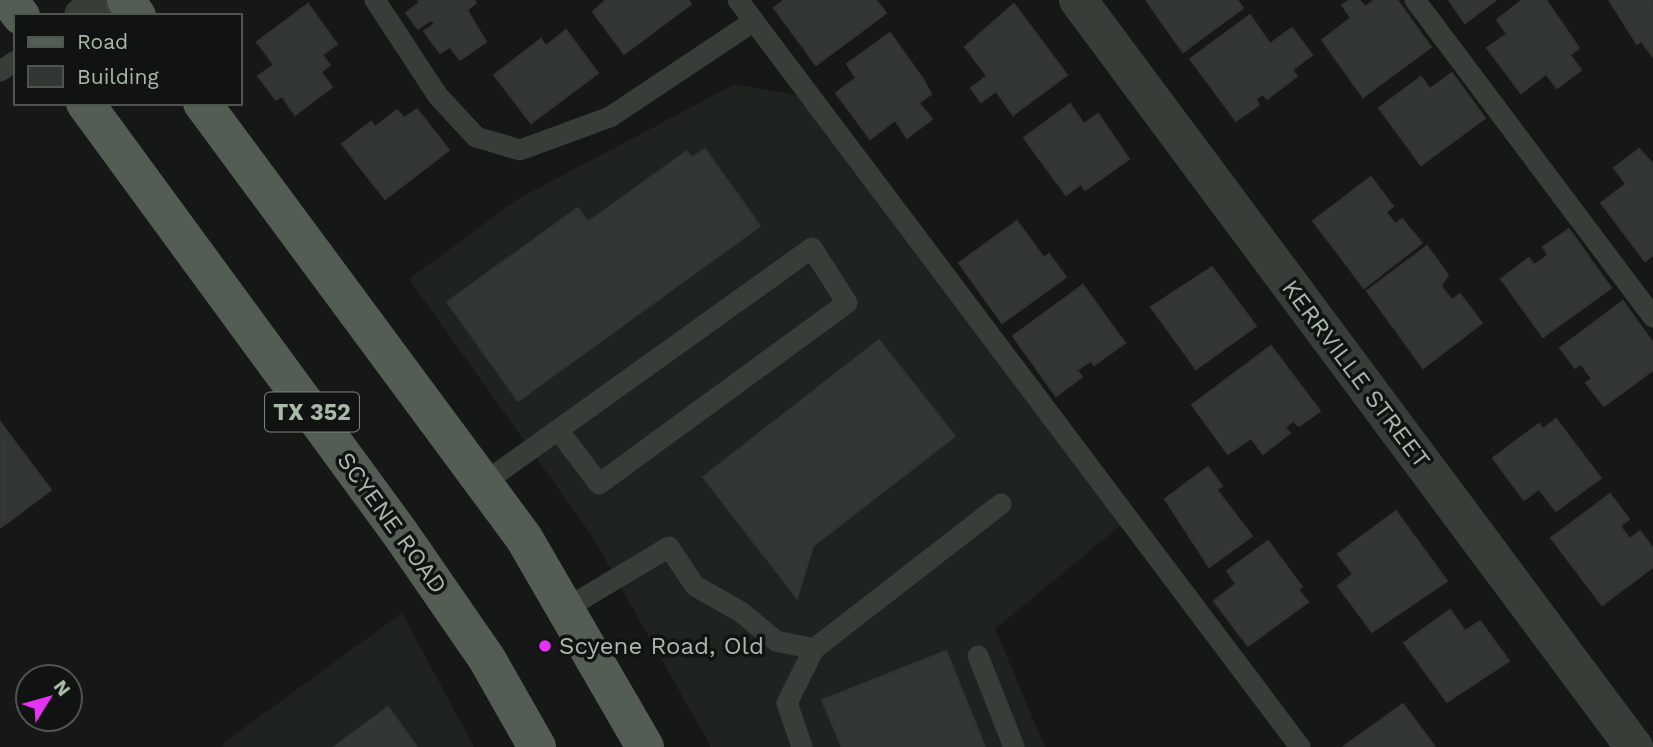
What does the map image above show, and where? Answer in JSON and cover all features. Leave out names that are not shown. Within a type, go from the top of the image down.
[{"type":"main road","name":"SCYENE ROAD","points":[[86,105],[400,533],[487,659],[537,747]]},
{"type":"main road","points":[[203,105],[485,482],[567,608],[645,747]]},
{"type":"street","points":[[86,14],[105,0]]},
{"type":"street","name":"KERRVILLE STREET","points":[[1078,0],[1634,747]]},
{"type":"lane","points":[[375,0],[438,96],[475,137],[520,150],[610,117],[754,21]]},
{"type":"lane","points":[[738,0],[1300,747]]},
{"type":"lane","points":[[1415,0],[1653,317]]},
{"type":"lane","points":[[485,482],[812,248],[847,303],[599,484],[558,430]]},
{"type":"lane","points":[[802,747],[787,703],[814,649],[1001,504]]},
{"type":"lane","points":[[567,608],[669,547],[695,586],[741,612],[776,641],[814,649]]},
{"type":"lane","points":[[978,656],[1014,747]]},
{"type":"shaded area","points":[[735,84],[809,98],[1121,525],[995,629],[1045,747],[711,747],[592,536],[409,279],[518,199]]},
{"type":"shaded area","points":[[402,613],[474,747],[225,747],[222,744]]},
{"type":"building","points":[[418,0],[474,0],[476,3],[467,10],[486,42],[460,60],[450,47],[440,53],[424,31],[435,24],[431,20],[418,29],[406,13],[420,2]]},
{"type":"building","points":[[606,0],[688,0],[691,4],[624,54],[593,12]]},
{"type":"building","points":[[784,0],[876,0],[886,13],[816,65],[774,8]]},
{"type":"building","points":[[1146,0],[1237,0],[1243,8],[1183,52]]},
{"type":"building","points":[[1350,0],[1359,0],[1365,7],[1375,0],[1397,0],[1431,47],[1363,97],[1322,40],[1351,18],[1342,5]]},
{"type":"building","points":[[1449,0],[1496,0],[1465,23]]},
{"type":"building","points":[[1522,0],[1546,0],[1579,48],[1570,55],[1581,70],[1557,88],[1546,74],[1521,93],[1487,48],[1507,34],[1497,20]]},
{"type":"building","points":[[1609,0],[1653,0],[1653,57],[1641,41],[1637,44]]},
{"type":"building","points":[[308,4],[337,44],[322,55],[330,65],[321,72],[332,87],[295,115],[282,96],[276,100],[258,76],[274,65],[257,42]]},
{"type":"building","points":[[1014,4],[1067,75],[1013,115],[996,91],[981,102],[971,88],[987,76],[965,47]]},
{"type":"building","points":[[1250,15],[1270,44],[1292,28],[1312,55],[1292,70],[1297,76],[1267,99],[1263,94],[1256,99],[1259,105],[1236,121],[1190,59]]},
{"type":"building","points":[[566,30],[598,73],[531,123],[494,75],[541,39],[546,46]]},
{"type":"building","points":[[890,33],[931,94],[919,103],[932,119],[907,138],[895,120],[870,139],[836,93],[856,78],[847,64]]},
{"type":"building","points":[[1452,73],[1485,118],[1421,165],[1379,108],[1421,77],[1430,89]]},
{"type":"building","points":[[1070,104],[1084,124],[1098,114],[1129,159],[1085,190],[1081,184],[1066,195],[1024,138]]},
{"type":"building","points":[[417,109],[449,150],[385,199],[342,144],[371,122],[375,127],[397,110],[404,118]]},
{"type":"building","points":[[705,149],[760,226],[518,401],[447,302],[578,208],[588,222],[687,151],[691,158]]},
{"type":"building","points":[[1639,149],[1653,164],[1653,255],[1645,261],[1601,203],[1626,184],[1614,168]]},
{"type":"building","points":[[1371,177],[1393,206],[1386,212],[1395,224],[1402,219],[1422,243],[1364,288],[1313,221]]},
{"type":"building","points":[[1017,221],[1044,258],[1049,254],[1066,277],[1002,323],[959,263]]},
{"type":"building","points":[[1569,229],[1611,288],[1543,337],[1501,279],[1529,258],[1534,265],[1548,255],[1543,247]]},
{"type":"building","points":[[1427,246],[1448,275],[1441,286],[1452,300],[1460,294],[1482,323],[1423,368],[1367,291]]},
{"type":"building","points":[[1212,267],[1256,326],[1196,369],[1151,307]]},
{"type":"building","points":[[1083,285],[1125,343],[1094,365],[1091,361],[1077,370],[1082,377],[1056,396],[1013,336]]},
{"type":"building","points":[[1623,301],[1653,343],[1653,370],[1604,406],[1586,383],[1592,379],[1581,364],[1575,368],[1560,348]]},
{"type":"building","points":[[879,340],[955,436],[813,546],[797,598],[703,477]]},
{"type":"building","points":[[1271,346],[1320,411],[1299,426],[1293,421],[1285,427],[1290,433],[1263,454],[1251,438],[1228,454],[1192,405]]},
{"type":"building","points":[[1556,419],[1601,478],[1556,511],[1539,489],[1524,500],[1493,458],[1539,424],[1543,429]]},
{"type":"building","points":[[0,422],[51,490],[0,528]]},
{"type":"building","points":[[1208,467],[1222,486],[1217,490],[1252,536],[1209,567],[1165,499]]},
{"type":"building","points":[[1610,494],[1629,519],[1620,526],[1630,539],[1640,531],[1653,549],[1653,567],[1602,605],[1551,538]]},
{"type":"building","points":[[1396,511],[1447,581],[1372,632],[1338,586],[1353,574],[1338,554]]},
{"type":"building","points":[[1268,541],[1302,587],[1298,589],[1308,602],[1248,646],[1214,601],[1236,584],[1227,571]]},
{"type":"building","points":[[1450,610],[1465,631],[1480,621],[1509,661],[1447,702],[1404,643]]},
{"type":"building","points":[[946,651],[985,747],[842,747],[822,700]]},
{"type":"building","points":[[1403,704],[1435,747],[1343,747]]},
{"type":"building","points":[[388,707],[417,747],[334,747]]},
{"type":"place","name":"Scyene Road, Old","points":[[545,646]]}]
